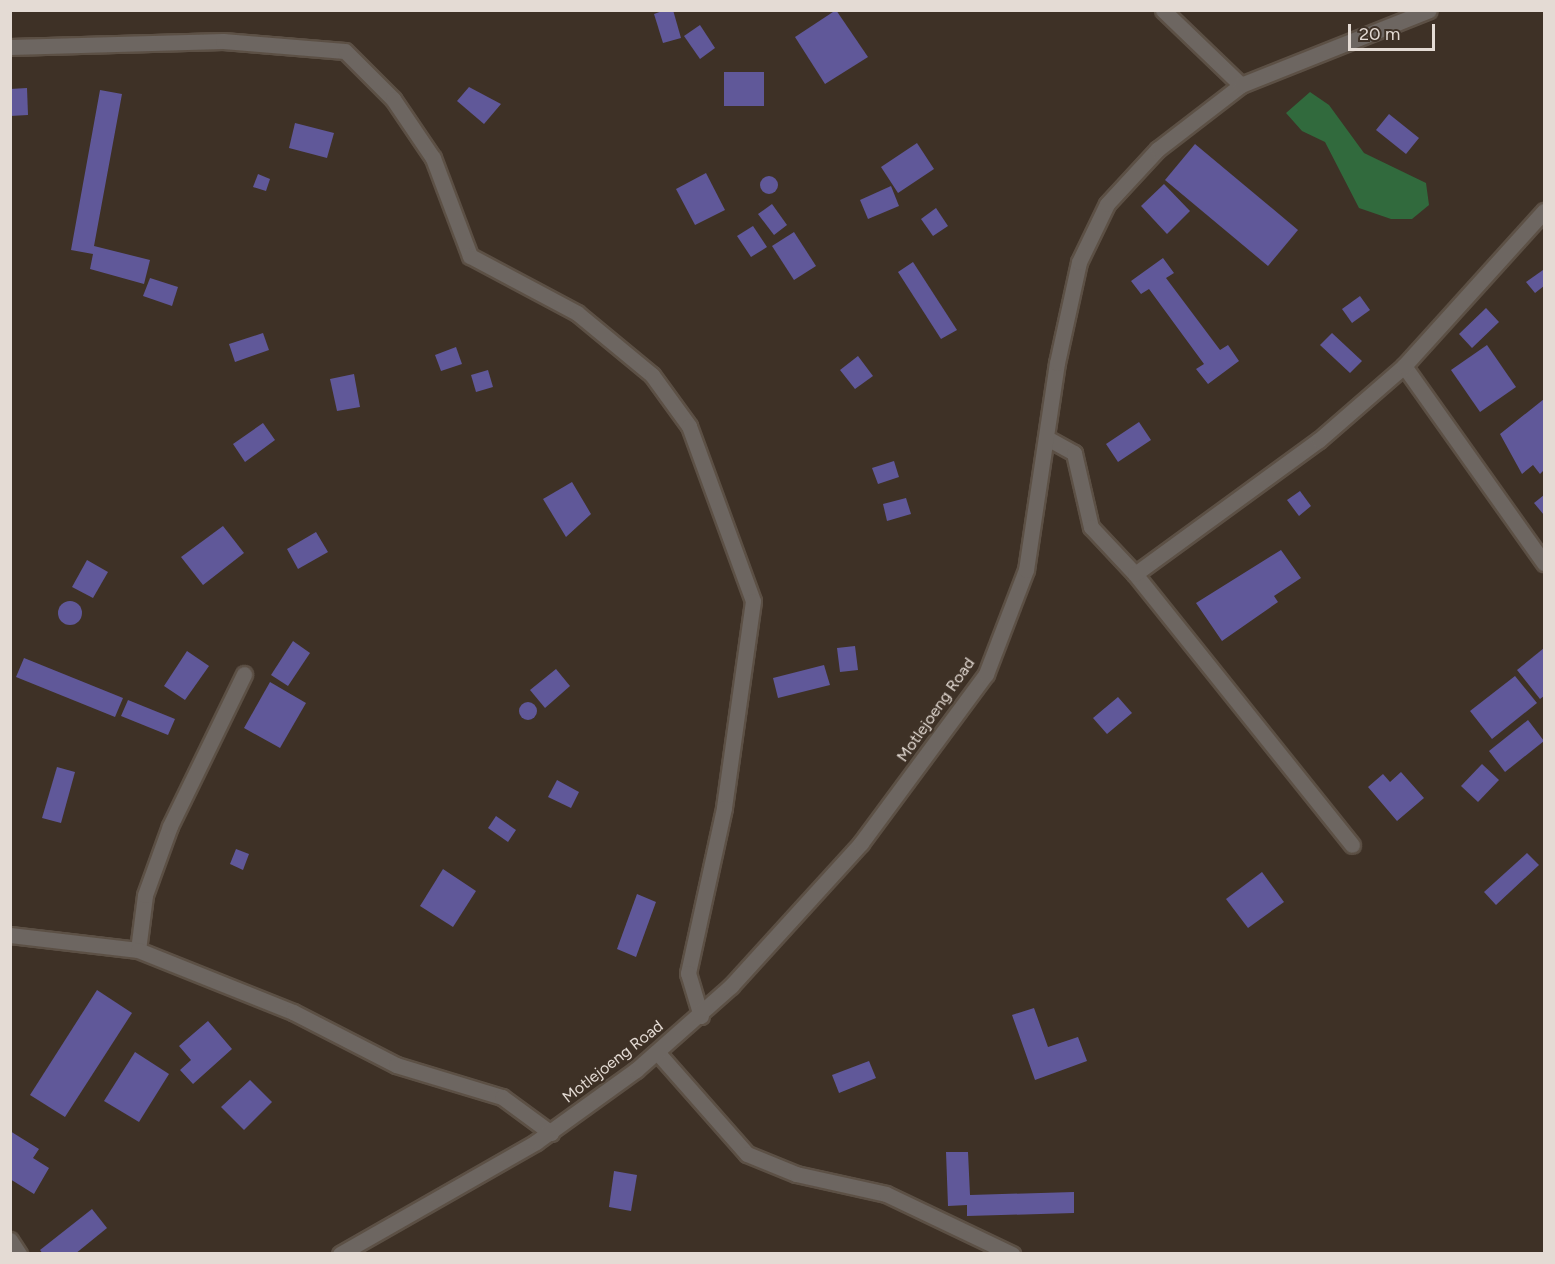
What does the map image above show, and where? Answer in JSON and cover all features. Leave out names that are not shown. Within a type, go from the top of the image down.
[{"type":"street","points":[[1163,10],[1241,85]]},
{"type":"street","name":"Motlejoeng Road","points":[[340,1254],[550,1132],[657,1052],[701,1016],[861,843],[986,674],[1026,570],[1079,262],[1107,204],[1158,149],[1241,85],[1429,10]]},
{"type":"street","points":[[10,47],[224,41],[345,51],[393,99],[433,158],[471,256],[577,313],[652,375],[689,426],[753,601],[724,808],[688,973],[701,1016]]},
{"type":"street","points":[[1135,574],[1319,440],[1404,366],[1545,211]]},
{"type":"street","points":[[1404,366],[1545,563]]},
{"type":"street","points":[[1047,438],[1074,453],[1091,527],[1135,574],[1352,844]]},
{"type":"street","points":[[138,950],[145,895],[170,826],[244,675]]},
{"type":"street","points":[[10,935],[138,950],[293,1012],[396,1065],[502,1098],[550,1132]]},
{"type":"street","points":[[657,1052],[747,1154],[796,1174],[886,1194],[1012,1254]]},
{"type":"street","points":[[10,1240],[19,1254]]},
{"type":"green space","points":[[1310,92],[1329,105],[1364,153],[1426,183],[1429,205],[1412,219],[1391,219],[1359,208],[1325,142],[1302,131],[1286,113]]},
{"type":"building","points":[[673,10],[681,38],[663,43],[654,14]]},
{"type":"building","points":[[836,10],[868,57],[825,84],[795,37]]},
{"type":"building","points":[[700,25],[715,48],[700,59],[684,36]]},
{"type":"building","points":[[724,72],[764,72],[764,106],[724,106]]},
{"type":"building","points":[[469,87],[501,104],[484,124],[457,101]]},
{"type":"building","points":[[27,88],[28,115],[10,116],[10,89]]},
{"type":"building","points":[[100,90],[122,94],[94,246],[150,260],[144,284],[90,269],[93,254],[71,250]]},
{"type":"building","points":[[1389,114],[1419,138],[1406,154],[1376,130]]},
{"type":"building","points":[[295,123],[334,133],[327,158],[289,148]]},
{"type":"building","points":[[917,143],[934,169],[898,193],[881,167]]},
{"type":"building","points":[[1195,144],[1298,230],[1268,266],[1165,180]]},
{"type":"building","points":[[706,173],[725,210],[695,225],[676,189]]},
{"type":"building","points":[[258,174],[270,179],[266,191],[253,187]]},
{"type":"building","points":[[769,176],[775,179],[778,185],[775,191],[769,194],[763,191],[760,185],[763,179]]},
{"type":"building","points":[[1164,184],[1190,211],[1167,234],[1141,206]]},
{"type":"building","points":[[891,186],[899,206],[868,219],[860,200]]},
{"type":"building","points":[[772,204],[787,225],[774,235],[758,214]]},
{"type":"building","points":[[936,208],[948,226],[933,236],[921,219]]},
{"type":"building","points":[[753,226],[767,247],[751,257],[737,236]]},
{"type":"building","points":[[794,232],[816,266],[794,280],[772,246]]},
{"type":"building","points":[[1163,258],[1174,273],[1166,278],[1220,350],[1228,345],[1239,361],[1208,384],[1196,369],[1204,364],[1149,289],[1141,294],[1131,281]]},
{"type":"building","points":[[913,262],[957,330],[941,339],[898,272]]},
{"type":"building","points":[[1543,270],[1544,286],[1535,293],[1526,282]]},
{"type":"building","points":[[150,278],[178,287],[172,306],[143,296]]},
{"type":"building","points":[[1360,296],[1370,310],[1352,323],[1342,309]]},
{"type":"building","points":[[1486,308],[1499,322],[1472,348],[1459,334]]},
{"type":"building","points":[[263,333],[269,350],[235,362],[229,344]]},
{"type":"building","points":[[1332,333],[1362,361],[1350,373],[1320,345]]},
{"type":"building","points":[[1487,345],[1516,387],[1480,412],[1451,370]]},
{"type":"building","points":[[456,347],[462,364],[441,371],[435,355]]},
{"type":"building","points":[[858,356],[873,376],[855,389],[840,370]]},
{"type":"building","points":[[488,370],[493,387],[476,392],[471,375]]},
{"type":"building","points":[[354,374],[360,407],[337,411],[330,379]]},
{"type":"building","points":[[1544,399],[1544,470],[1540,474],[1533,465],[1522,474],[1500,434]]},
{"type":"building","points":[[1139,422],[1151,440],[1118,462],[1106,444]]},
{"type":"building","points":[[263,423],[275,440],[245,462],[233,444]]},
{"type":"building","points":[[894,461],[899,477],[878,484],[872,468]]},
{"type":"building","points":[[572,482],[591,514],[566,537],[543,499]]},
{"type":"building","points":[[1300,491],[1311,506],[1299,516],[1287,500]]},
{"type":"building","points":[[1544,495],[1544,515],[1534,503]]},
{"type":"building","points":[[906,498],[911,514],[887,521],[883,504]]},
{"type":"building","points":[[223,526],[244,553],[203,585],[181,557]]},
{"type":"building","points":[[316,532],[328,552],[298,569],[287,549]]},
{"type":"building","points":[[1281,550],[1301,578],[1274,596],[1278,602],[1222,641],[1196,603]]},
{"type":"building","points":[[87,560],[108,572],[93,598],[72,587]]},
{"type":"building","points":[[70,601],[79,604],[82,613],[79,622],[70,625],[61,622],[58,613],[61,604]]},
{"type":"building","points":[[293,641],[310,653],[288,686],[271,675]]},
{"type":"building","points":[[855,646],[858,670],[840,672],[837,648]]},
{"type":"building","points":[[1544,648],[1544,696],[1540,699],[1517,670]]},
{"type":"building","points":[[187,651],[209,666],[185,700],[164,686]]},
{"type":"building","points":[[24,658],[123,698],[115,717],[16,677]]},
{"type":"building","points":[[824,665],[830,685],[778,698],[773,678]]},
{"type":"building","points":[[556,669],[570,686],[545,708],[530,690]]},
{"type":"building","points":[[1515,676],[1537,703],[1492,739],[1470,711]]},
{"type":"building","points":[[270,682],[306,703],[280,748],[244,728]]},
{"type":"building","points":[[1118,697],[1132,713],[1107,734],[1093,718]]},
{"type":"building","points":[[128,700],[175,719],[168,735],[121,716]]},
{"type":"building","points":[[528,702],[534,705],[537,711],[534,717],[528,720],[522,717],[519,711],[522,705]]},
{"type":"building","points":[[1528,720],[1544,741],[1505,772],[1489,751]]},
{"type":"building","points":[[1482,764],[1499,780],[1478,802],[1461,786]]},
{"type":"building","points":[[57,767],[75,772],[61,823],[42,818]]},
{"type":"building","points":[[1401,772],[1424,798],[1397,821],[1368,787],[1383,774],[1390,782]]},
{"type":"building","points":[[557,780],[579,792],[571,808],[548,797]]},
{"type":"building","points":[[496,816],[516,830],[508,842],[488,828]]},
{"type":"building","points":[[236,849],[249,854],[243,870],[230,864]]},
{"type":"building","points":[[1527,853],[1539,865],[1496,905],[1484,892]]},
{"type":"building","points":[[443,869],[476,891],[453,927],[420,906]]},
{"type":"building","points":[[1262,872],[1284,902],[1248,928],[1226,899]]},
{"type":"building","points":[[637,894],[656,902],[636,957],[617,949]]},
{"type":"building","points":[[97,990],[132,1013],[65,1117],[30,1095]]},
{"type":"building","points":[[1034,1008],[1048,1047],[1078,1037],[1087,1061],[1035,1080],[1012,1015]]},
{"type":"building","points":[[208,1021],[232,1049],[193,1084],[180,1070],[191,1060],[179,1046]]},
{"type":"building","points":[[135,1052],[169,1074],[139,1122],[104,1101]]},
{"type":"building","points":[[869,1061],[876,1078],[839,1093],[832,1075]]},
{"type":"building","points":[[250,1080],[272,1102],[244,1130],[221,1107]]},
{"type":"building","points":[[10,1131],[39,1149],[33,1158],[49,1168],[34,1194],[10,1179]]},
{"type":"building","points":[[946,1152],[968,1152],[970,1195],[1074,1192],[1074,1213],[967,1216],[967,1205],[948,1206]]},
{"type":"building","points":[[614,1171],[637,1175],[631,1211],[609,1207]]},
{"type":"building","points":[[92,1209],[107,1228],[75,1254],[43,1254],[40,1250]]}]
